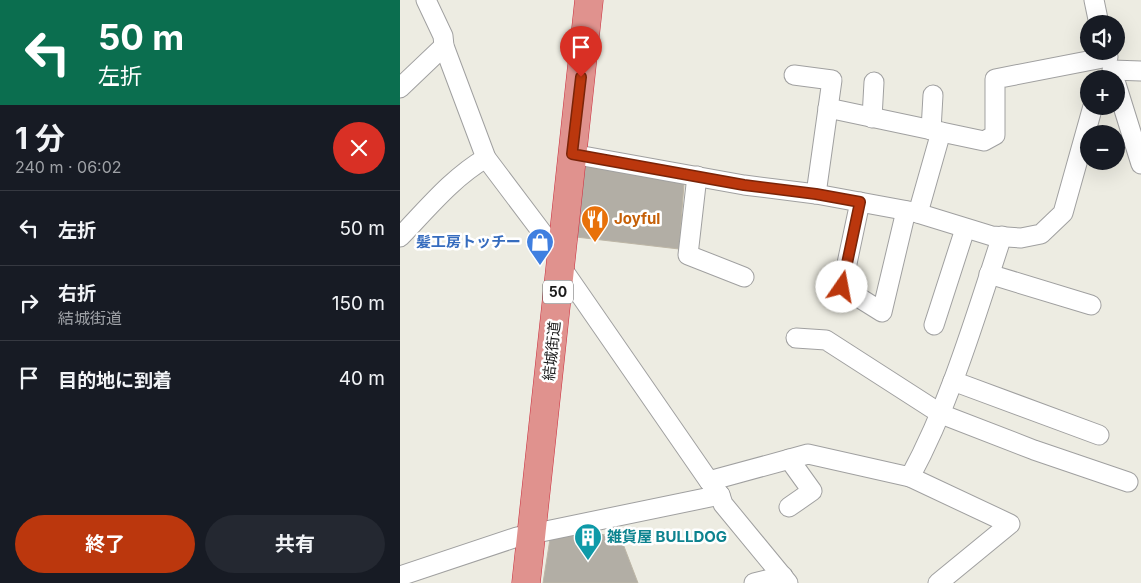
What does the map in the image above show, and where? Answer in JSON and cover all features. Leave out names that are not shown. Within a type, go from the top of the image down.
[{"type":"highway","name":"結城街道","points":[[526,583],[589,0]]},
{"type":"street","points":[[426,0],[443,36],[444,46],[486,158],[562,261],[715,488],[723,504],[785,580]]},
{"type":"street","points":[[1094,0],[1097,15]]},
{"type":"street","points":[[400,88],[444,46]]},
{"type":"street","points":[[1125,70],[1141,71]]},
{"type":"street","points":[[828,108],[984,141],[995,134],[995,79],[1080,72]]},
{"type":"street","points":[[794,75],[832,80],[816,194]]},
{"type":"street","points":[[872,118],[874,82]]},
{"type":"street","points":[[860,202],[842,287],[882,312],[936,131],[933,95]]},
{"type":"street","points":[[1125,113],[1139,154]]},
{"type":"street","points":[[572,154],[744,185],[816,194],[860,202],[912,212],[992,236],[1021,238],[1041,234],[1062,213],[1090,115]]},
{"type":"street","points":[[400,237],[448,188],[486,158]]},
{"type":"street","points":[[697,176],[688,255],[744,277]]},
{"type":"street","points":[[934,325],[965,228]]},
{"type":"street","points":[[910,477],[928,444],[954,382],[1002,236]]},
{"type":"street","points":[[989,274],[1091,305]]},
{"type":"street","points":[[796,338],[826,340],[941,414],[1034,450],[1128,482]]},
{"type":"street","points":[[954,382],[1098,435]]},
{"type":"street","points":[[400,576],[517,537],[715,488],[789,459],[808,454],[910,477],[1010,524],[938,583]]},
{"type":"street","points":[[789,459],[812,491],[789,508]]},
{"type":"street","points":[[754,583],[785,580]]},
{"type":"building","points":[[582,164],[684,184],[679,249],[576,237]]},
{"type":"building","name":"雑貨屋 BULLDOG","points":[[569,532],[620,536],[638,583],[543,583],[550,539]]},
{"type":"place","name":"Joyful","points":[[595,243]]},
{"type":"place","name":"髪工房トッチー","points":[[540,266]]},
{"type":"place","name":"雑貨屋 BULLDOG","points":[[588,561]]},
{"type":"route","points":[[581,77],[572,154],[744,185],[816,194],[860,202],[842,287]]}]
